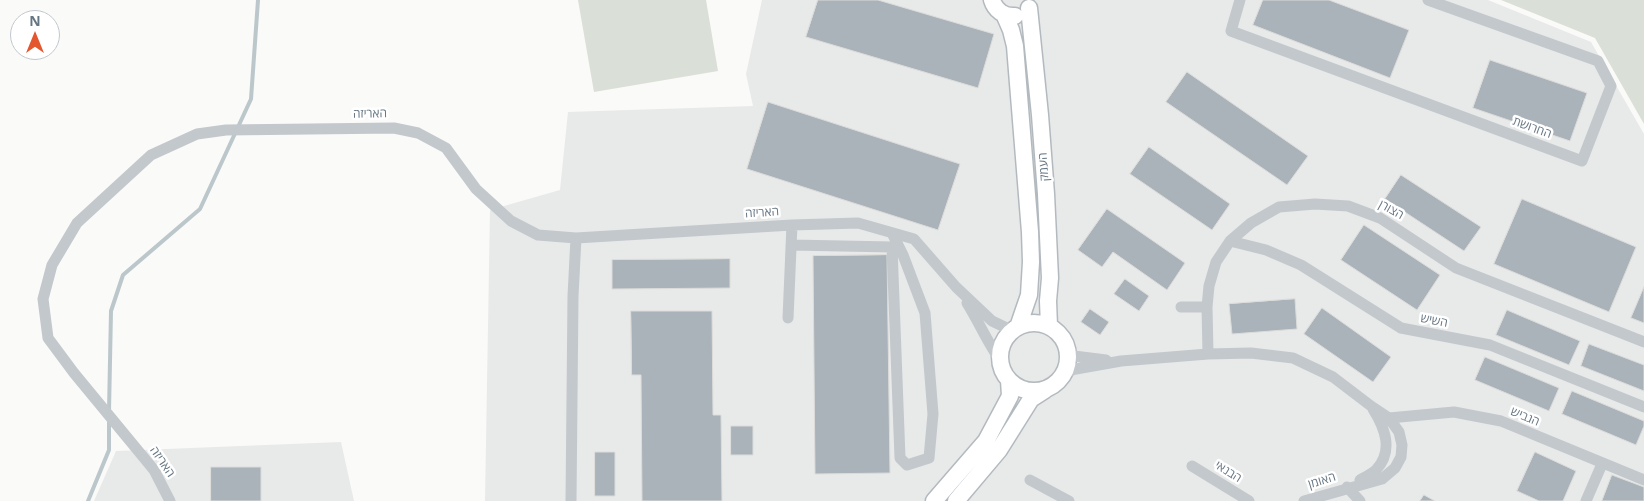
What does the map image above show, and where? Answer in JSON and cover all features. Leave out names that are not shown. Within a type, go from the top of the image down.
[{"type":"main road","name":"העמק","points":[[992,0],[998,10],[1011,16],[1018,16],[1024,13],[1031,4]]},
{"type":"main road","name":"העמק","points":[[1031,4],[1046,194],[1050,278],[1048,326]]},
{"type":"main road","name":"העמק","points":[[1004,14],[1009,23],[1015,46],[1030,232],[1030,295],[1015,329]]},
{"type":"main road","points":[[956,501],[1000,450],[1032,399],[1060,380],[1065,372],[1069,354],[1062,337],[1048,326],[1033,323],[1015,329],[1003,344],[1000,360],[1003,371],[1009,380],[1023,389],[1045,390]]},
{"type":"main road","points":[[934,501],[986,441],[1010,396],[1009,380]]},
{"type":"street","name":"החרושת","points":[[1240,0],[1231,31],[1582,161],[1611,86],[1598,61],[1428,0]]},
{"type":"street","name":"האריזה","points":[[170,501],[154,470],[74,373],[48,338],[43,299],[52,265],[77,223],[151,155],[197,134],[226,130],[394,128],[418,133],[446,148],[476,189],[511,221],[538,235],[576,238],[792,225],[858,223],[914,239],[956,287],[992,321],[1015,329]]},
{"type":"street","name":"הצורן","points":[[1208,354],[1207,307],[1209,286],[1216,262],[1230,241],[1251,223],[1279,207],[1315,204],[1348,206],[1380,218],[1456,268],[1644,342]]},
{"type":"street","points":[[788,318],[792,225]]},
{"type":"street","points":[[892,233],[903,255],[925,313],[933,414],[929,458],[907,465],[900,458],[892,233]]},
{"type":"street","points":[[571,501],[576,238]]},
{"type":"street","name":"השיש","points":[[1230,241],[1266,250],[1301,264],[1401,328],[1490,345],[1644,407]]},
{"type":"street","points":[[791,244],[892,247]]},
{"type":"street","name":"האריזה","points":[[956,287],[1000,360]]},
{"type":"street","points":[[1181,307],[1207,307]]},
{"type":"street","points":[[1065,372],[1121,361],[1208,354],[1251,352],[1293,358],[1333,377],[1389,418],[1399,432],[1402,445],[1401,457],[1395,468],[1382,479],[1347,487]]},
{"type":"street","points":[[1069,354],[1121,361]]},
{"type":"street","points":[[1347,487],[1375,471],[1383,460],[1387,449],[1382,422],[1371,406]]},
{"type":"street","name":"הגביש","points":[[1389,418],[1454,412],[1501,421],[1644,480]]},
{"type":"street","points":[[1586,501],[1602,464]]},
{"type":"street","name":"הבנאי","points":[[1192,466],[1249,501]]},
{"type":"street","points":[[1030,480],[1069,501]]},
{"type":"street","points":[[1347,487],[1360,501]]},
{"type":"street","name":"האומן","points":[[1304,501],[1347,487]]},
{"type":"shaded area","points":[[578,0],[706,0],[718,71],[594,92]]},
{"type":"shaded area","points":[[762,0],[1488,0],[1591,42],[1644,134],[1644,501],[485,501],[490,210],[560,190],[568,112],[753,106],[746,74]]},
{"type":"shaded area","points":[[1501,0],[1644,0],[1644,124],[1595,38]]},
{"type":"shaded area","points":[[341,442],[354,501],[94,501],[116,451]]},
{"type":"building","points":[[818,0],[878,0],[994,34],[978,88],[806,37]]},
{"type":"building","points":[[1263,0],[1329,0],[1409,30],[1390,78],[1253,25]]},
{"type":"building","points":[[1490,60],[1587,93],[1570,141],[1473,108]]},
{"type":"building","points":[[1187,72],[1308,156],[1287,185],[1166,102]]},
{"type":"building","points":[[768,102],[960,164],[938,230],[747,169]]},
{"type":"building","points":[[1149,147],[1230,204],[1212,230],[1130,174]]},
{"type":"building","points":[[1401,175],[1481,227],[1464,251],[1385,199]]},
{"type":"building","points":[[1522,199],[1636,247],[1609,312],[1494,264]]},
{"type":"building","points":[[1107,209],[1185,263],[1167,290],[1113,252],[1102,267],[1078,250]]},
{"type":"building","points":[[1364,225],[1440,275],[1417,310],[1341,260]]},
{"type":"building","points":[[887,255],[890,473],[815,474],[813,256]]},
{"type":"building","points":[[730,259],[730,288],[612,289],[612,260]]},
{"type":"building","points":[[1125,279],[1149,296],[1139,311],[1114,294]]},
{"type":"building","points":[[1644,287],[1644,323],[1631,318]]},
{"type":"building","points":[[1295,299],[1297,329],[1232,334],[1229,304]]},
{"type":"building","points":[[1322,308],[1391,357],[1373,382],[1304,334]]},
{"type":"building","points":[[1090,309],[1109,322],[1100,335],[1081,322]]},
{"type":"building","points":[[1507,310],[1580,341],[1569,365],[1496,335]]},
{"type":"building","points":[[631,311],[712,311],[713,415],[721,415],[722,501],[642,501],[641,375],[632,375]]},
{"type":"building","points":[[1589,344],[1644,365],[1644,391],[1581,366]]},
{"type":"building","points":[[1485,357],[1559,388],[1549,411],[1475,380]]},
{"type":"building","points":[[1572,391],[1644,421],[1644,426],[1636,445],[1562,414]]},
{"type":"building","points":[[731,426],[753,426],[753,455],[731,455]]},
{"type":"building","points":[[595,452],[615,452],[615,496],[595,496]]},
{"type":"building","points":[[1535,452],[1576,471],[1563,501],[1539,501],[1517,491]]},
{"type":"building","points":[[211,467],[261,467],[261,501],[211,501]]},
{"type":"building","points":[[1612,475],[1644,487],[1644,501],[1602,501]]},
{"type":"building","points":[[1424,495],[1435,501],[1420,501]]},
{"type":"waterway","points":[[109,411],[111,311],[123,275],[200,209],[251,99],[258,0]]},
{"type":"waterway","points":[[88,501],[109,450],[109,421]]}]
